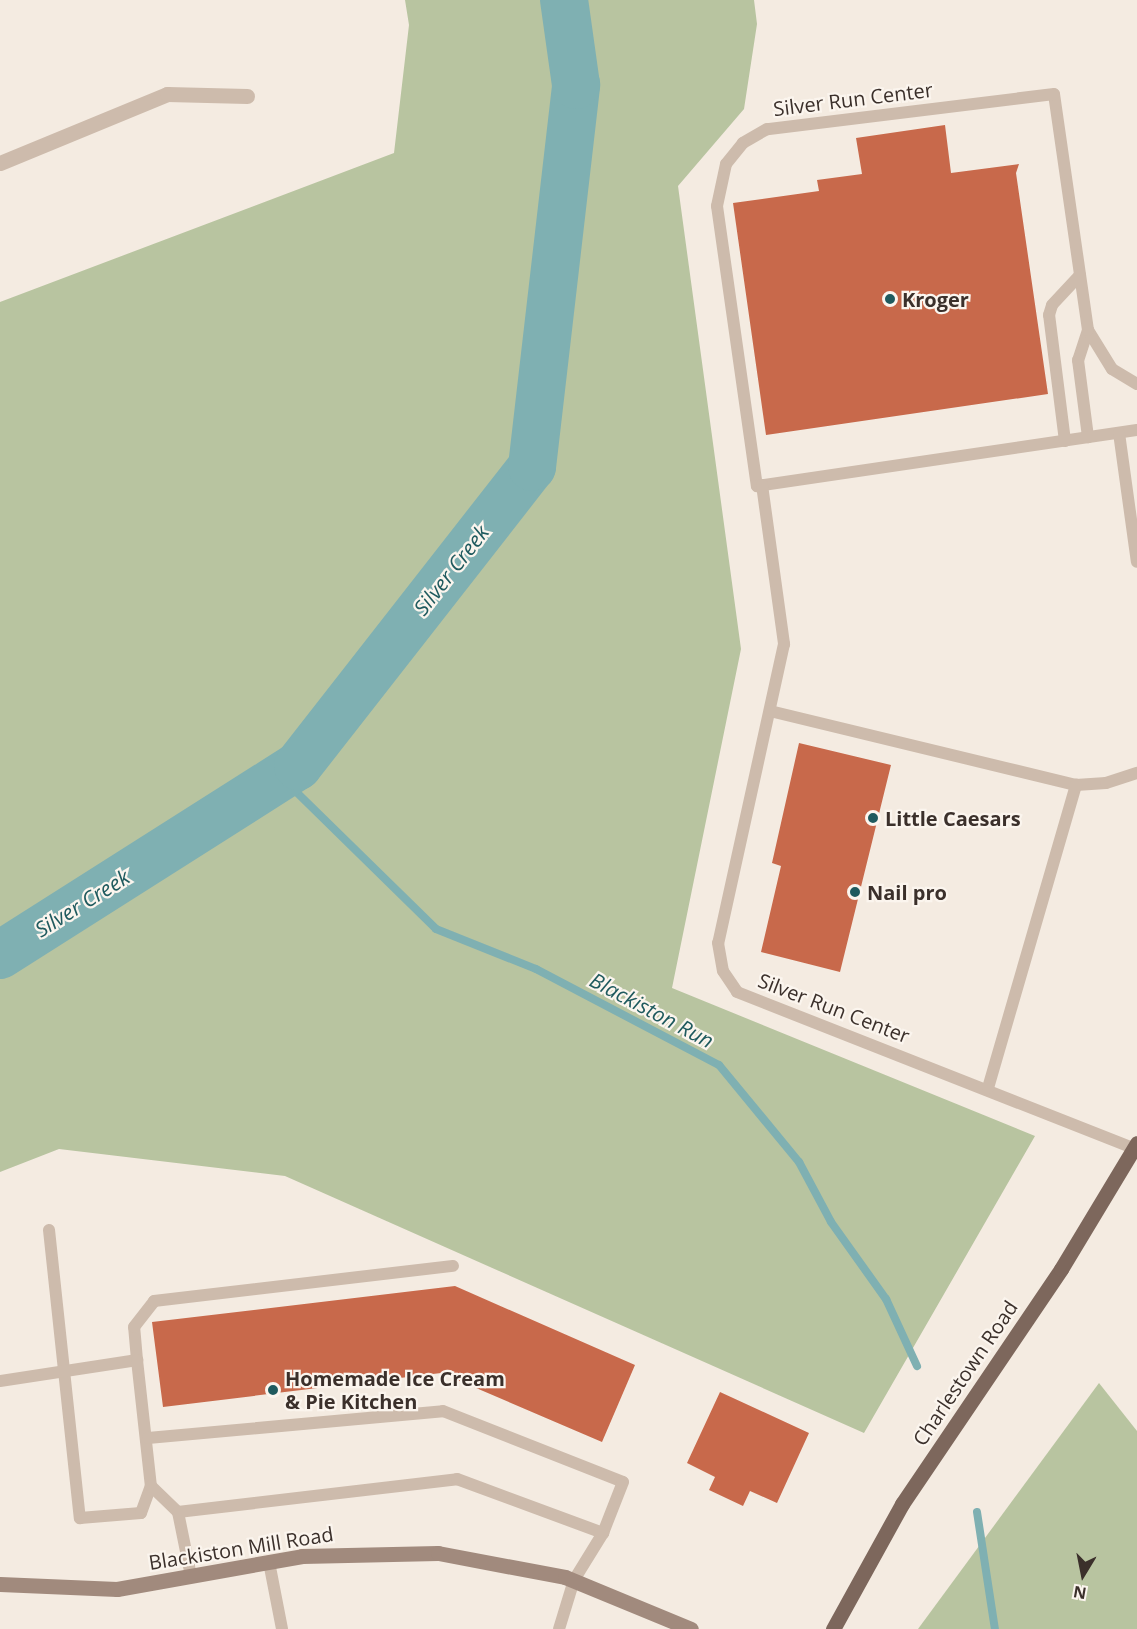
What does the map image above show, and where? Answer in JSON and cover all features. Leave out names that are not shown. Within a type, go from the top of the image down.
[{"type":"main road","name":"Charlestown Road","points":[[833,1629],[902,1504],[1061,1269],[1136,1147]]},
{"type":"main road","name":"Blackiston Mill Road","points":[[0,1584],[117,1589],[269,1562],[348,1552],[438,1552],[574,1580],[691,1629]]},
{"type":"street","points":[[0,163],[167,94],[247,96]]},
{"type":"lane","name":"Silver Run Center","points":[[1136,1147],[737,992],[723,971],[718,943],[784,644],[717,206],[726,164],[743,143],[767,129],[1053,94],[1088,330],[1112,369],[1137,384]]},
{"type":"lane","points":[[1065,441],[1049,315],[1052,305],[1080,275]]},
{"type":"lane","name":"Silver Run Center","points":[[1088,330],[1078,360],[1088,437]]},
{"type":"lane","points":[[760,486],[1137,430]]},
{"type":"lane","points":[[1119,433],[1131,472],[1137,562]]},
{"type":"lane","points":[[770,711],[1076,785],[1107,783],[1137,773]]},
{"type":"lane","points":[[988,1088],[1076,785]]},
{"type":"lane","points":[[49,1230],[62,1371],[80,1518],[141,1513],[151,1486],[148,1438],[134,1327],[153,1301],[453,1266]]},
{"type":"lane","points":[[0,1381],[137,1360]]},
{"type":"lane","points":[[148,1438],[443,1411],[623,1482],[603,1533],[574,1580],[559,1629]]},
{"type":"lane","points":[[178,1512],[457,1479],[603,1533]]},
{"type":"lane","points":[[151,1486],[178,1512],[191,1576]]},
{"type":"lane","points":[[269,1562],[282,1629]]},
{"type":"green space","points":[[405,0],[754,0],[757,24],[744,109],[678,186],[741,649],[672,988],[1035,1136],[864,1433],[285,1176],[59,1149],[0,1172],[0,302],[394,153],[409,25]]},
{"type":"green space","points":[[1099,1383],[1137,1431],[1137,1629],[918,1629]]},
{"type":"building","name":"Kroger","points":[[945,125],[951,173],[1019,164],[1016,173],[1048,394],[766,435],[733,203],[819,191],[817,180],[862,174],[856,138]]},
{"type":"building","points":[[799,743],[891,765],[840,972],[761,952],[781,866],[772,863]]},
{"type":"building","points":[[455,1286],[635,1365],[602,1442],[441,1373],[163,1407],[152,1322]]},
{"type":"building","points":[[720,1392],[809,1433],[777,1503],[750,1491],[743,1506],[709,1490],[715,1477],[687,1463]]},
{"type":"waterway","name":"Silver Creek","points":[[0,955],[298,766],[532,467],[576,85],[564,0]]},
{"type":"waterway","name":"Blackiston Run","points":[[281,777],[436,929],[536,969],[719,1065],[799,1162],[831,1222],[886,1299],[917,1366]]},
{"type":"waterway","name":"Blackiston Run","points":[[977,1512],[995,1629]]},
{"type":"place","name":"Kroger","points":[[890,299]]},
{"type":"place","name":"Little Caesars","points":[[873,818]]},
{"type":"place","name":"Nail pro","points":[[855,892]]},
{"type":"place","name":"Homemade Ice Cream & Pie Kitchen","points":[[273,1390]]}]
